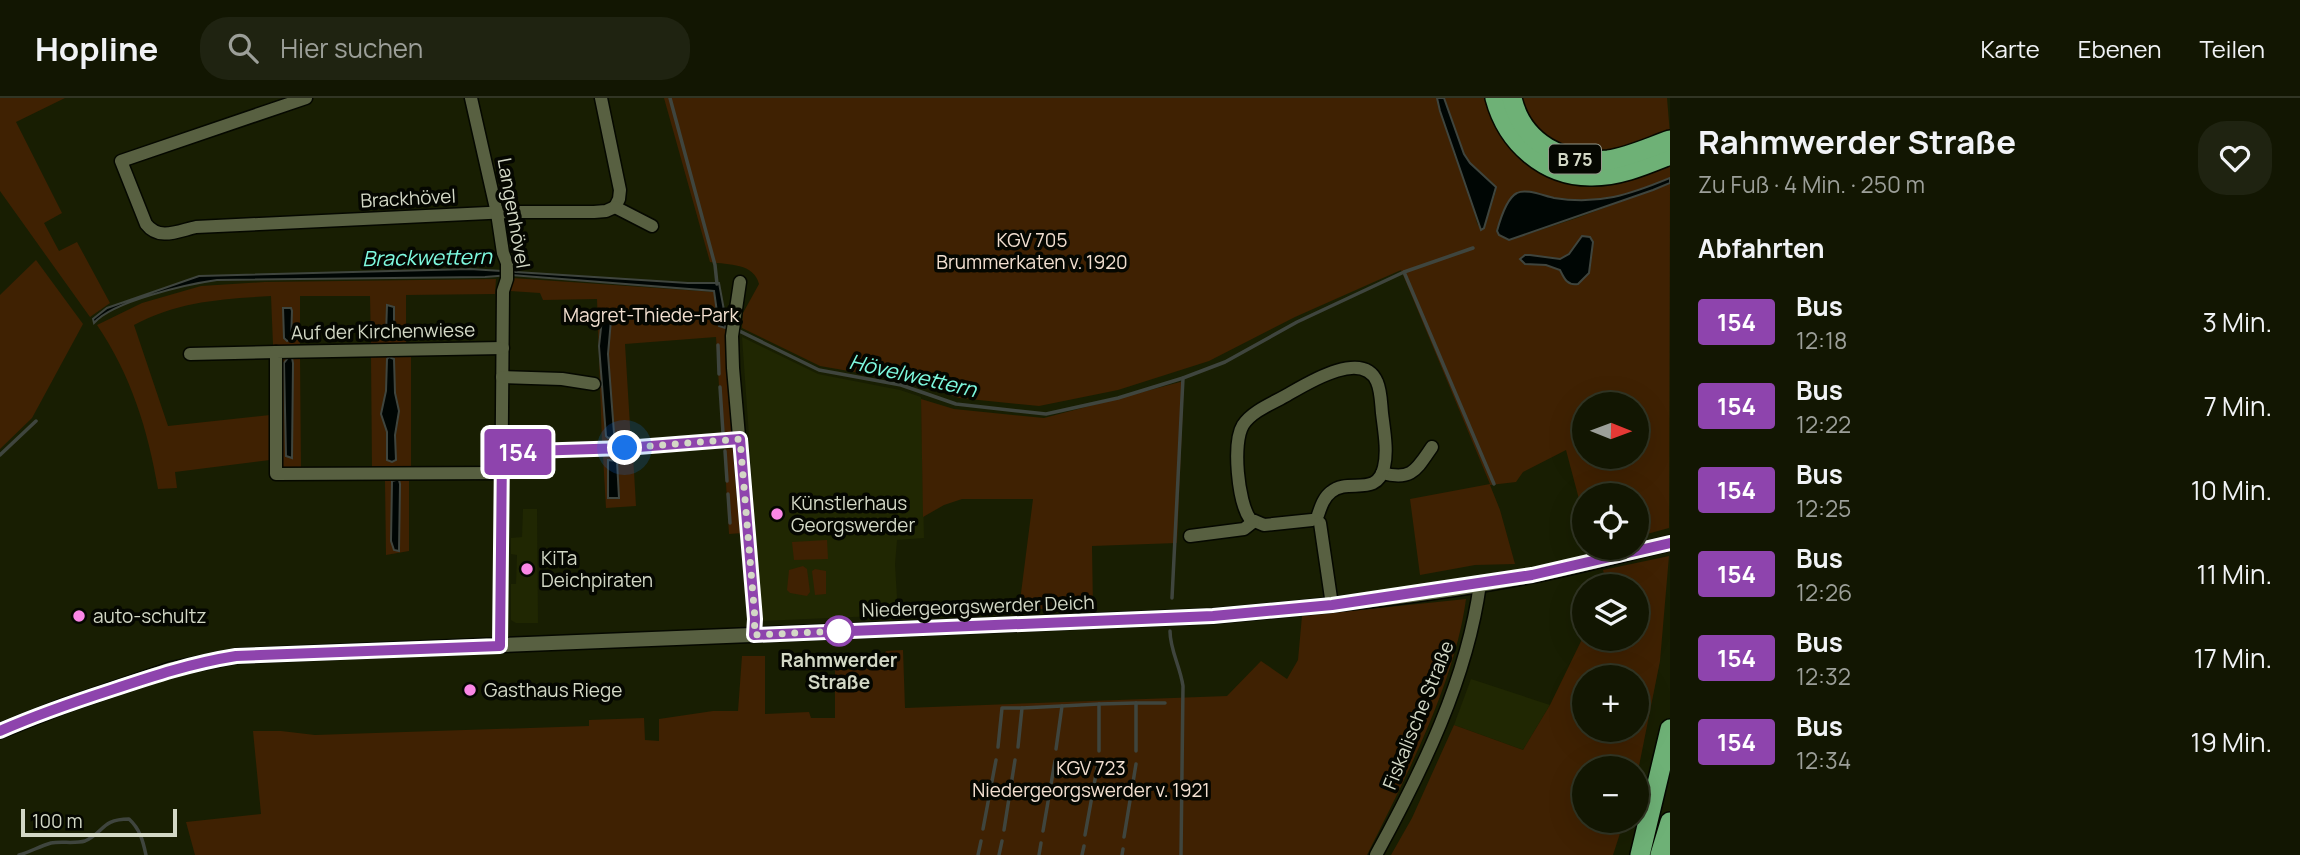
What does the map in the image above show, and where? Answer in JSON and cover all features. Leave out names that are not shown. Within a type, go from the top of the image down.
[{"type":"highway","name":"B 75","points":[[1495,98],[1506,125],[1523,148],[1547,166],[1562,172],[1578,176],[1607,175],[1632,170],[1670,155]]},
{"type":"highway","name":"B 75","points":[[1512,98],[1518,117],[1534,138],[1566,158],[1609,160],[1670,139]]},
{"type":"highway","points":[[1640,855],[1670,729]]},
{"type":"highway","points":[[1662,855],[1670,823]]},
{"type":"street","name":"Brackhövel","points":[[306,98],[121,161],[146,224],[159,235],[196,227],[497,213],[594,212],[615,207]]},
{"type":"street","name":"Langenhövel","points":[[471,98],[497,213],[507,273],[503,291],[500,646]]},
{"type":"street","points":[[601,98],[620,190],[615,207],[652,226]]},
{"type":"street","points":[[740,282],[732,336],[755,619],[754,635]]},
{"type":"street","name":"Auf der Kirchenwiese","points":[[502,473],[276,474],[275,352],[503,348]]},
{"type":"street","points":[[190,354],[275,352]]},
{"type":"street","points":[[1316,519],[1264,525],[1253,522],[1245,512],[1241,491],[1237,449],[1242,427],[1258,412],[1324,374],[1338,370],[1363,369],[1377,380],[1385,464],[1377,481],[1369,485],[1342,487],[1332,491],[1324,500],[1316,519],[1332,605]]},
{"type":"street","points":[[502,377],[562,379],[594,384]]},
{"type":"street","points":[[502,452],[625,448],[740,439]]},
{"type":"street","points":[[1382,473],[1397,477],[1407,475],[1417,469],[1432,447]]},
{"type":"street","points":[[1190,536],[1244,529],[1253,522]]},
{"type":"street","name":"Niedergeorgswerder Deich","points":[[0,731],[63,706],[172,669],[236,656],[1213,616],[1332,605],[1480,584],[1549,572],[1670,543]]},
{"type":"street","name":"Fiskalische Straße","points":[[1376,855],[1412,787],[1448,703],[1476,614],[1480,584]]},
{"type":"shaded area","points":[[1437,98],[1444,98],[1464,154],[1496,187],[1484,228],[1481,230],[1440,111]]},
{"type":"shaded area","points":[[1670,178],[1670,183],[1653,190],[1509,240],[1497,231],[1507,204],[1517,193],[1530,192],[1570,200],[1600,199],[1627,194]]},
{"type":"shaded area","points":[[1582,236],[1590,237],[1593,242],[1589,273],[1578,284],[1569,283],[1560,270],[1546,265],[1525,264],[1520,259],[1530,255],[1560,259],[1569,254]]},
{"type":"shaded area","points":[[470,269],[719,283],[725,328],[719,326],[714,291],[511,275],[217,280],[152,295],[117,308],[94,323],[93,319],[107,308],[199,276]]},
{"type":"shaded area","points":[[387,305],[394,307],[394,336],[391,338],[386,335]]},
{"type":"shaded area","points":[[283,308],[291,308],[292,311],[291,340],[287,341],[284,338]]},
{"type":"shaded area","points":[[606,317],[611,320],[608,354],[614,433],[614,437],[608,438],[599,346],[602,319]]},
{"type":"shaded area","points":[[742,337],[818,374],[900,390],[921,397],[924,538],[897,540],[895,564],[898,615],[762,621]]},
{"type":"shaded area","points":[[389,357],[394,359],[395,393],[399,411],[395,435],[396,460],[392,462],[387,460],[387,432],[381,414]]},
{"type":"shaded area","points":[[288,358],[292,358],[293,363],[292,458],[286,456],[284,363]]},
{"type":"shaded area","points":[[608,460],[617,461],[619,498],[608,498]]},
{"type":"shaded area","points":[[399,480],[399,551],[394,550],[391,541],[392,481]]},
{"type":"shaded area","name":"KiTa Deichpiraten","points":[[523,509],[537,509],[538,623],[516,623],[511,620],[511,584],[516,584],[517,555],[511,554],[511,538],[522,537]]},
{"type":"shaded area","points":[[1471,679],[1550,705],[1523,750],[1454,725]]},
{"type":"green space","points":[[0,98],[65,98],[16,122],[62,213],[44,223],[59,251],[77,242],[110,303],[90,317],[0,191]]},
{"type":"green space","name":"KGV 705 Brummerkaten v. 1920","points":[[664,98],[1437,98],[1481,230],[1496,191],[1494,184],[1470,163],[1464,154],[1444,98],[1485,98],[1503,138],[1532,168],[1550,178],[1570,184],[1615,184],[1670,163],[1670,178],[1619,197],[1597,201],[1555,198],[1525,192],[1509,202],[1497,231],[1509,240],[1670,183],[1669,528],[1649,533],[1649,483],[1575,483],[1566,450],[1523,472],[1516,482],[1490,485],[1515,564],[1475,565],[1420,575],[1410,499],[1490,484],[1401,270],[1295,317],[1209,361],[1118,390],[1039,406],[959,398],[912,382],[820,366],[742,328],[743,313],[759,284],[752,272],[740,266],[710,262]]},
{"type":"green space","points":[[1518,98],[1667,98],[1670,134],[1624,150],[1582,154],[1538,134]]},
{"type":"green space","points":[[36,260],[83,324],[32,418],[0,449],[0,295]]},
{"type":"green space","name":"Magret-Thiede-Park","points":[[512,278],[715,292],[719,326],[725,328],[729,350],[726,360],[730,363],[734,433],[722,435],[716,337],[625,344],[631,442],[602,443],[597,299],[543,300],[540,293],[510,291]]},
{"type":"green space","points":[[496,279],[495,294],[406,295],[406,343],[371,344],[370,296],[300,296],[300,345],[273,345],[271,296],[184,306],[134,325],[168,426],[270,415],[270,460],[175,472],[177,488],[158,489],[143,424],[129,383],[97,325],[142,303],[201,286],[265,282]]},
{"type":"green space","points":[[371,356],[411,356],[411,468],[372,468]]},
{"type":"green space","points":[[300,357],[301,469],[281,469],[280,358]]},
{"type":"green space","points":[[1184,381],[1177,543],[1092,546],[1093,609],[1019,609],[1033,499],[962,499],[923,517],[921,399],[954,409],[1044,418]]},
{"type":"green space","points":[[737,448],[738,458],[734,461],[738,471],[741,504],[738,506],[742,516],[743,533],[729,534],[724,449]]},
{"type":"green space","points":[[633,455],[636,506],[606,508],[603,456]]},
{"type":"green space","points":[[409,479],[409,551],[386,555],[385,480]]},
{"type":"green space","points":[[827,540],[828,559],[794,560],[792,542]]},
{"type":"green space","points":[[1669,556],[1660,661],[1649,716],[1649,665],[1572,665],[1572,742],[1644,742],[1641,756],[1572,756],[1572,833],[1620,833],[1613,855],[1391,855],[1412,818],[1454,725],[1523,750],[1550,705],[1576,651],[1649,651],[1649,574],[1604,574],[1603,570]]},
{"type":"green space","points":[[803,566],[807,569],[810,592],[807,596],[787,590],[789,570]]},
{"type":"green space","points":[[812,571],[826,571],[826,594],[815,595]]},
{"type":"green space","name":"KGV 723 Niedergeorgswerder v. 1921","points":[[1466,599],[1460,631],[1440,697],[1412,763],[1367,855],[195,855],[186,822],[261,814],[253,731],[315,735],[589,726],[589,720],[644,718],[645,740],[659,741],[659,719],[713,711],[738,711],[742,656],[765,656],[765,714],[809,712],[811,718],[835,718],[835,670],[875,668],[886,651],[903,650],[905,708],[1227,696],[1261,661],[1287,679],[1298,660],[1302,616]]},
{"type":"waterway","name":"Hövelwettern","points":[[670,98],[715,265],[717,284]]},
{"type":"waterway","name":"Hövelwettern","points":[[723,323],[819,370],[901,385],[956,404],[1046,414],[1118,398],[1225,362],[1297,322],[1404,272],[1473,248]]},
{"type":"waterway","points":[[1404,272],[1494,484]]},
{"type":"waterway","points":[[718,345],[719,374]]},
{"type":"waterway","points":[[1172,598],[1183,378]]},
{"type":"waterway","points":[[720,387],[723,433]]},
{"type":"waterway","name":"Brackwettern","points":[[0,455],[36,421]]},
{"type":"waterway","points":[[725,451],[727,481]]},
{"type":"waterway","points":[[728,494],[730,523]]},
{"type":"waterway","points":[[1170,631],[1183,686],[1181,855]]},
{"type":"waterway","points":[[1099,751],[1099,704],[1136,703]]},
{"type":"waterway","points":[[1136,751],[1136,703],[1165,703]]},
{"type":"waterway","points":[[1056,749],[1062,706],[1099,704]]},
{"type":"waterway","points":[[1018,747],[1022,708],[1062,706]]},
{"type":"waterway","points":[[998,747],[1002,708],[1022,708]]},
{"type":"waterway","points":[[983,829],[996,760]]},
{"type":"waterway","points":[[1004,830],[1015,760]]},
{"type":"waterway","points":[[1043,831],[1055,761]]},
{"type":"waterway","points":[[1085,835],[1098,763]]},
{"type":"waterway","points":[[1124,837],[1136,764]]},
{"type":"waterway","points":[[19,855],[51,843],[85,841],[113,821],[129,819],[138,831],[146,855]]},
{"type":"waterway","points":[[978,855],[981,841]]},
{"type":"waterway","points":[[999,855],[1002,841]]},
{"type":"waterway","points":[[1039,855],[1041,843]]},
{"type":"waterway","points":[[1082,855],[1084,846]]},
{"type":"waterway","points":[[1122,855],[1123,849]]},
{"type":"bus line","name":"154","points":[[0,731],[63,706],[172,669],[208,660],[236,656],[500,646],[502,452],[625,448],[740,439],[755,619],[754,635],[1213,616],[1332,605],[1532,575],[1670,543]]},
{"type":"place","name":"Künstlerhaus Georgswerder","points":[[777,514]]},
{"type":"place","name":"KiTa Deichpiraten","points":[[527,569]]},
{"type":"place","name":"auto-schultz","points":[[79,616]]},
{"type":"place","name":"Rahmwerder Straße","points":[[839,631]]},
{"type":"place","name":"Gasthaus Riege","points":[[470,690]]},
{"type":"route","points":[[625,448],[740,439],[755,619],[754,635],[839,631]]}]
